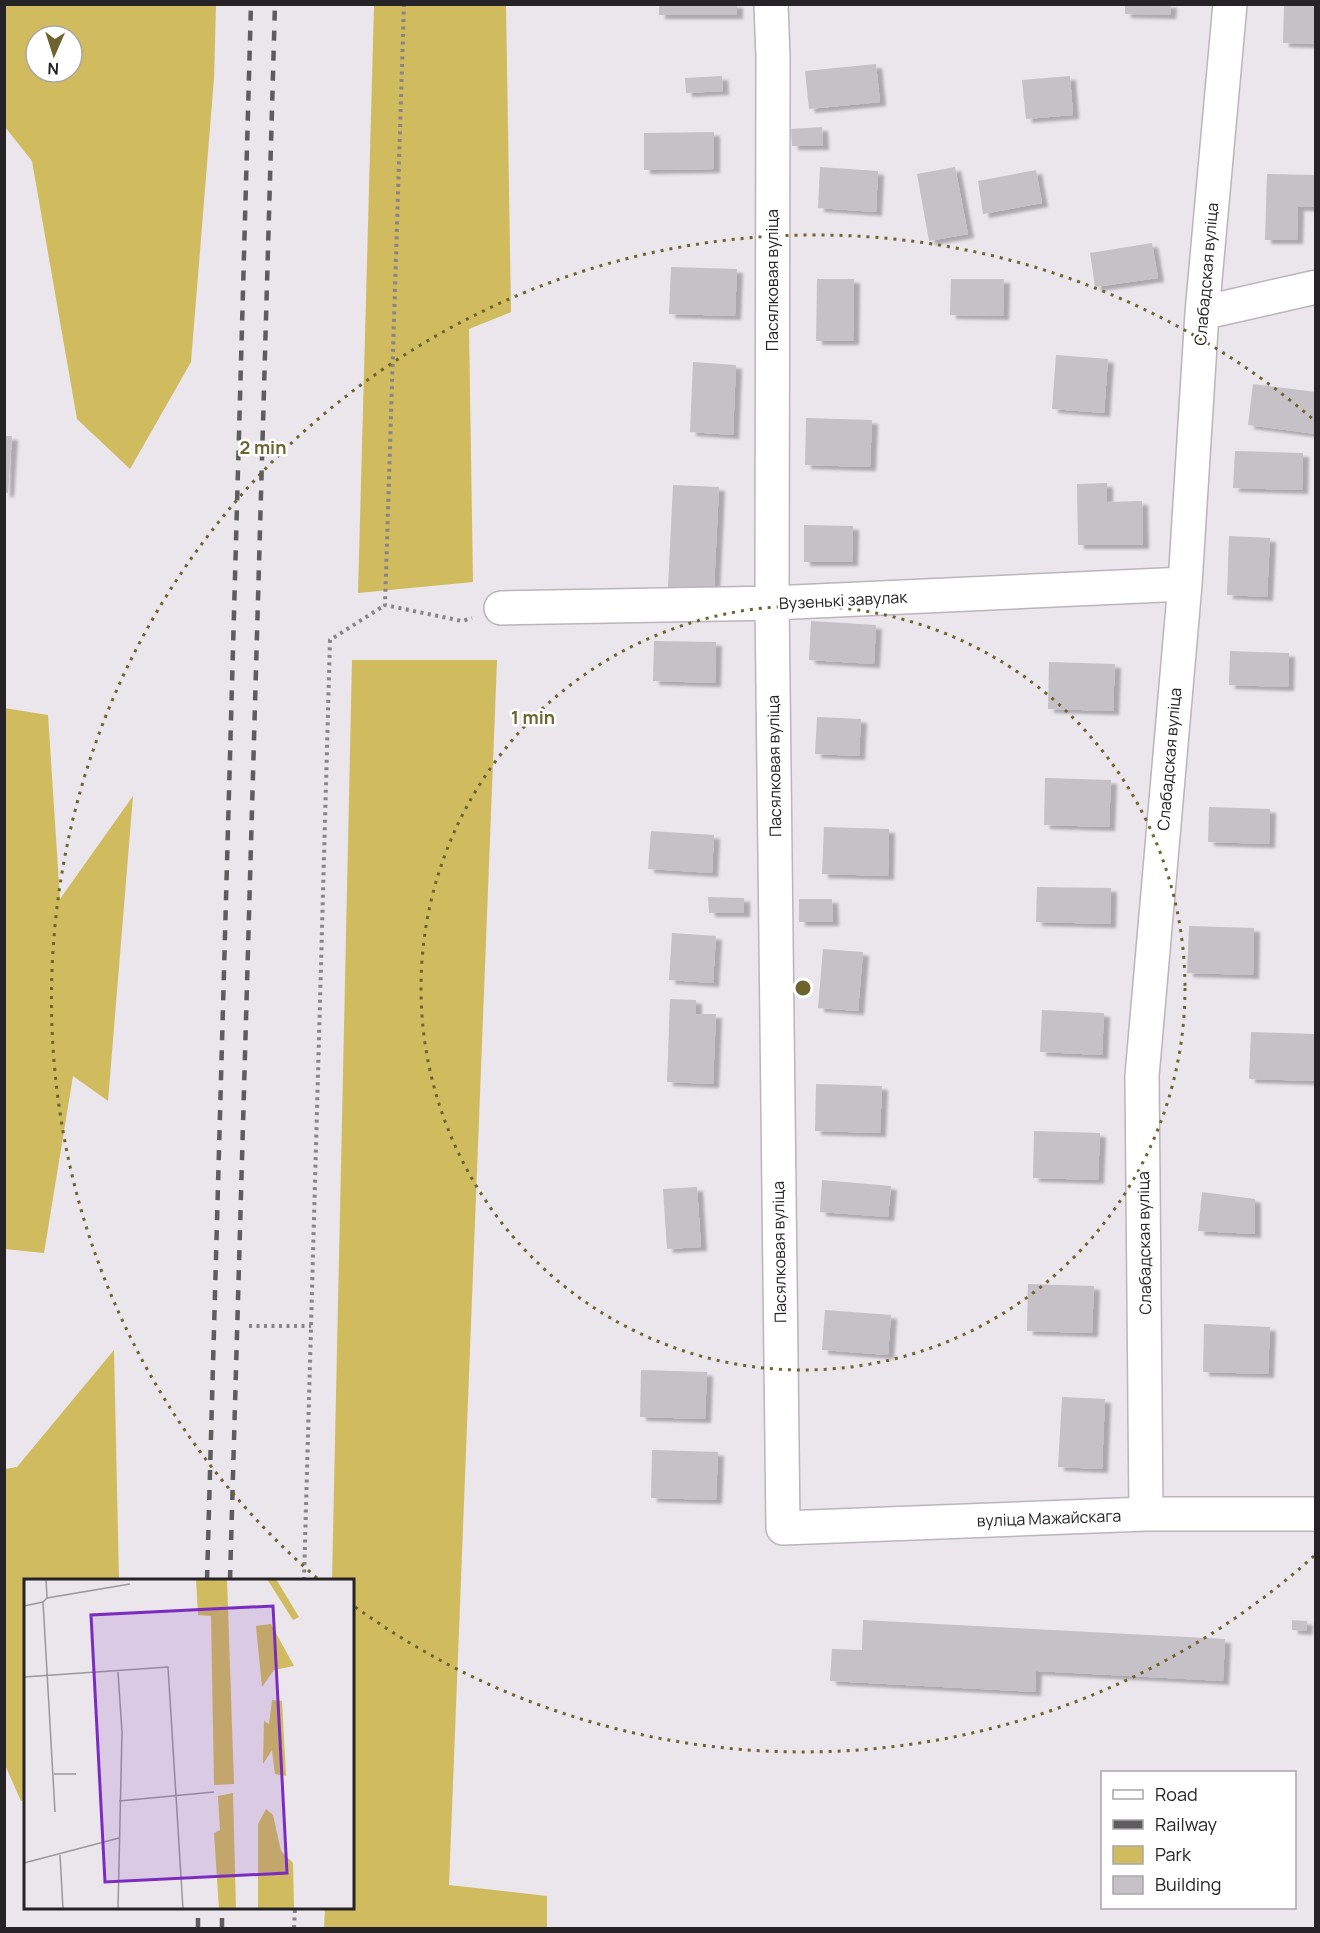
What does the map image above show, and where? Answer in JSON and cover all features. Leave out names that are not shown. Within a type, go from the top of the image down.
[{"type":"street","name":"Пасялковая вуліца","points":[[771,4],[773,57],[772,603],[783,1527]]},
{"type":"street","name":"Слабадская вуліца","points":[[1146,1514],[1142,1076],[1185,584],[1202,313],[1230,4]]},
{"type":"street","points":[[1202,313],[1316,287]]},
{"type":"street","name":"Вузенькі завулак","points":[[501,608],[772,603],[1185,584]]},
{"type":"street","name":"вуліца Мажайскага","points":[[783,1527],[1146,1514],[1316,1514]]},
{"type":"path","points":[[385,605],[404,4]]},
{"type":"path","points":[[304,1579],[330,640],[385,605],[462,621],[501,608]]},
{"type":"path","points":[[249,1326],[311,1326]]},
{"type":"path","points":[[294,1929],[295,1909]]},
{"type":"green space","points":[[4,5],[216,5],[214,78],[191,362],[130,469],[77,419],[32,161],[5,127]]},
{"type":"green space","points":[[374,5],[506,5],[511,312],[469,329],[473,582],[358,593]]},
{"type":"green space","points":[[352,660],[497,660],[449,1885],[547,1896],[547,1928],[324,1928],[325,1909],[354,1909],[354,1579],[332,1579]]},
{"type":"green space","points":[[4,708],[48,715],[60,899],[133,796],[108,1101],[73,1076],[44,1253],[5,1249]]},
{"type":"green space","points":[[114,1350],[119,1579],[24,1579],[24,1800],[21,1801],[5,1765],[5,1469],[17,1467]]},
{"type":"building","points":[[659,4],[737,4],[737,15],[659,15]]},
{"type":"building","points":[[1125,4],[1171,4],[1170,15],[1125,14]]},
{"type":"building","points":[[1284,5],[1316,5],[1316,44],[1283,43]]},
{"type":"building","points":[[876,64],[880,102],[809,109],[805,71]]},
{"type":"building","points":[[722,76],[723,91],[686,93],[685,78]]},
{"type":"building","points":[[1070,76],[1073,115],[1026,119],[1022,80]]},
{"type":"building","points":[[822,127],[823,146],[792,146],[791,129]]},
{"type":"building","points":[[714,132],[714,169],[644,170],[644,133]]},
{"type":"building","points":[[820,167],[878,171],[876,212],[818,208]]},
{"type":"building","points":[[955,167],[968,234],[929,241],[917,174]]},
{"type":"building","points":[[1036,170],[1042,203],[983,214],[978,181]]},
{"type":"building","points":[[1267,174],[1316,175],[1316,207],[1298,207],[1297,240],[1265,240]]},
{"type":"building","points":[[1152,243],[1158,278],[1095,287],[1090,253]]},
{"type":"building","points":[[671,267],[737,269],[735,316],[669,314]]},
{"type":"building","points":[[817,279],[854,279],[853,341],[816,341]]},
{"type":"building","points":[[951,279],[1004,279],[1003,316],[950,315]]},
{"type":"building","points":[[1056,355],[1108,359],[1104,413],[1052,409]]},
{"type":"building","points":[[693,362],[736,365],[733,435],[690,432]]},
{"type":"building","points":[[1253,384],[1316,392],[1316,434],[1248,425]]},
{"type":"building","points":[[806,418],[872,420],[870,467],[805,465]]},
{"type":"building","points":[[4,436],[12,436],[8,493],[4,493]]},
{"type":"building","points":[[1235,451],[1303,453],[1302,490],[1233,488]]},
{"type":"building","points":[[1107,483],[1107,502],[1142,501],[1143,545],[1078,545],[1077,484]]},
{"type":"building","points":[[673,485],[719,487],[714,589],[668,587]]},
{"type":"building","points":[[804,525],[853,526],[852,562],[804,562]]},
{"type":"building","points":[[1229,536],[1270,538],[1267,597],[1227,595]]},
{"type":"building","points":[[811,621],[876,625],[874,664],[809,660]]},
{"type":"building","points":[[654,641],[716,642],[715,683],[653,681]]},
{"type":"building","points":[[1230,651],[1289,653],[1288,687],[1229,685]]},
{"type":"building","points":[[1049,662],[1115,664],[1113,711],[1048,709]]},
{"type":"building","points":[[817,717],[861,719],[859,756],[815,754]]},
{"type":"building","points":[[1045,778],[1111,780],[1109,827],[1044,825]]},
{"type":"building","points":[[1209,807],[1270,809],[1269,844],[1208,842]]},
{"type":"building","points":[[824,827],[889,829],[888,876],[822,874]]},
{"type":"building","points":[[651,831],[714,835],[712,873],[648,869]]},
{"type":"building","points":[[1037,887],[1111,888],[1110,924],[1036,922]]},
{"type":"building","points":[[708,897],[744,898],[744,913],[709,913]]},
{"type":"building","points":[[799,899],[832,899],[833,922],[799,922]]},
{"type":"building","points":[[1189,926],[1254,928],[1253,975],[1187,973]]},
{"type":"building","points":[[672,933],[716,936],[713,983],[669,980]]},
{"type":"building","points":[[823,949],[863,952],[858,1011],[818,1008]]},
{"type":"building","points":[[670,999],[696,1000],[696,1014],[716,1014],[713,1084],[667,1082]]},
{"type":"building","points":[[1042,1010],[1104,1013],[1102,1055],[1040,1052]]},
{"type":"building","points":[[1251,1032],[1316,1034],[1315,1081],[1249,1079]]},
{"type":"building","points":[[816,1084],[882,1086],[880,1133],[815,1131]]},
{"type":"building","points":[[1034,1131],[1100,1133],[1098,1180],[1033,1178]]},
{"type":"building","points":[[822,1180],[891,1186],[888,1217],[820,1212]]},
{"type":"building","points":[[697,1187],[701,1247],[667,1249],[663,1189]]},
{"type":"building","points":[[1202,1192],[1255,1199],[1255,1234],[1198,1231]]},
{"type":"building","points":[[1028,1284],[1094,1286],[1092,1333],[1027,1331]]},
{"type":"building","points":[[825,1310],[891,1315],[888,1355],[822,1350]]},
{"type":"building","points":[[1204,1324],[1270,1327],[1268,1374],[1203,1372]]},
{"type":"building","points":[[641,1370],[707,1372],[705,1419],[640,1417]]},
{"type":"building","points":[[1062,1397],[1105,1399],[1102,1469],[1058,1467]]},
{"type":"building","points":[[652,1450],[718,1452],[716,1500],[651,1498]]},
{"type":"building","points":[[863,1620],[1225,1639],[1223,1681],[1036,1671],[1035,1692],[830,1681],[832,1649],[862,1650]]},
{"type":"building","points":[[1292,1620],[1307,1621],[1306,1631],[1292,1630]]},
{"type":"railway","points":[[207,1579],[251,4]]},
{"type":"railway","points":[[230,1579],[275,4]]},
{"type":"railway","points":[[198,1909],[198,1928]]},
{"type":"railway","points":[[222,1909],[222,1928]]}]
